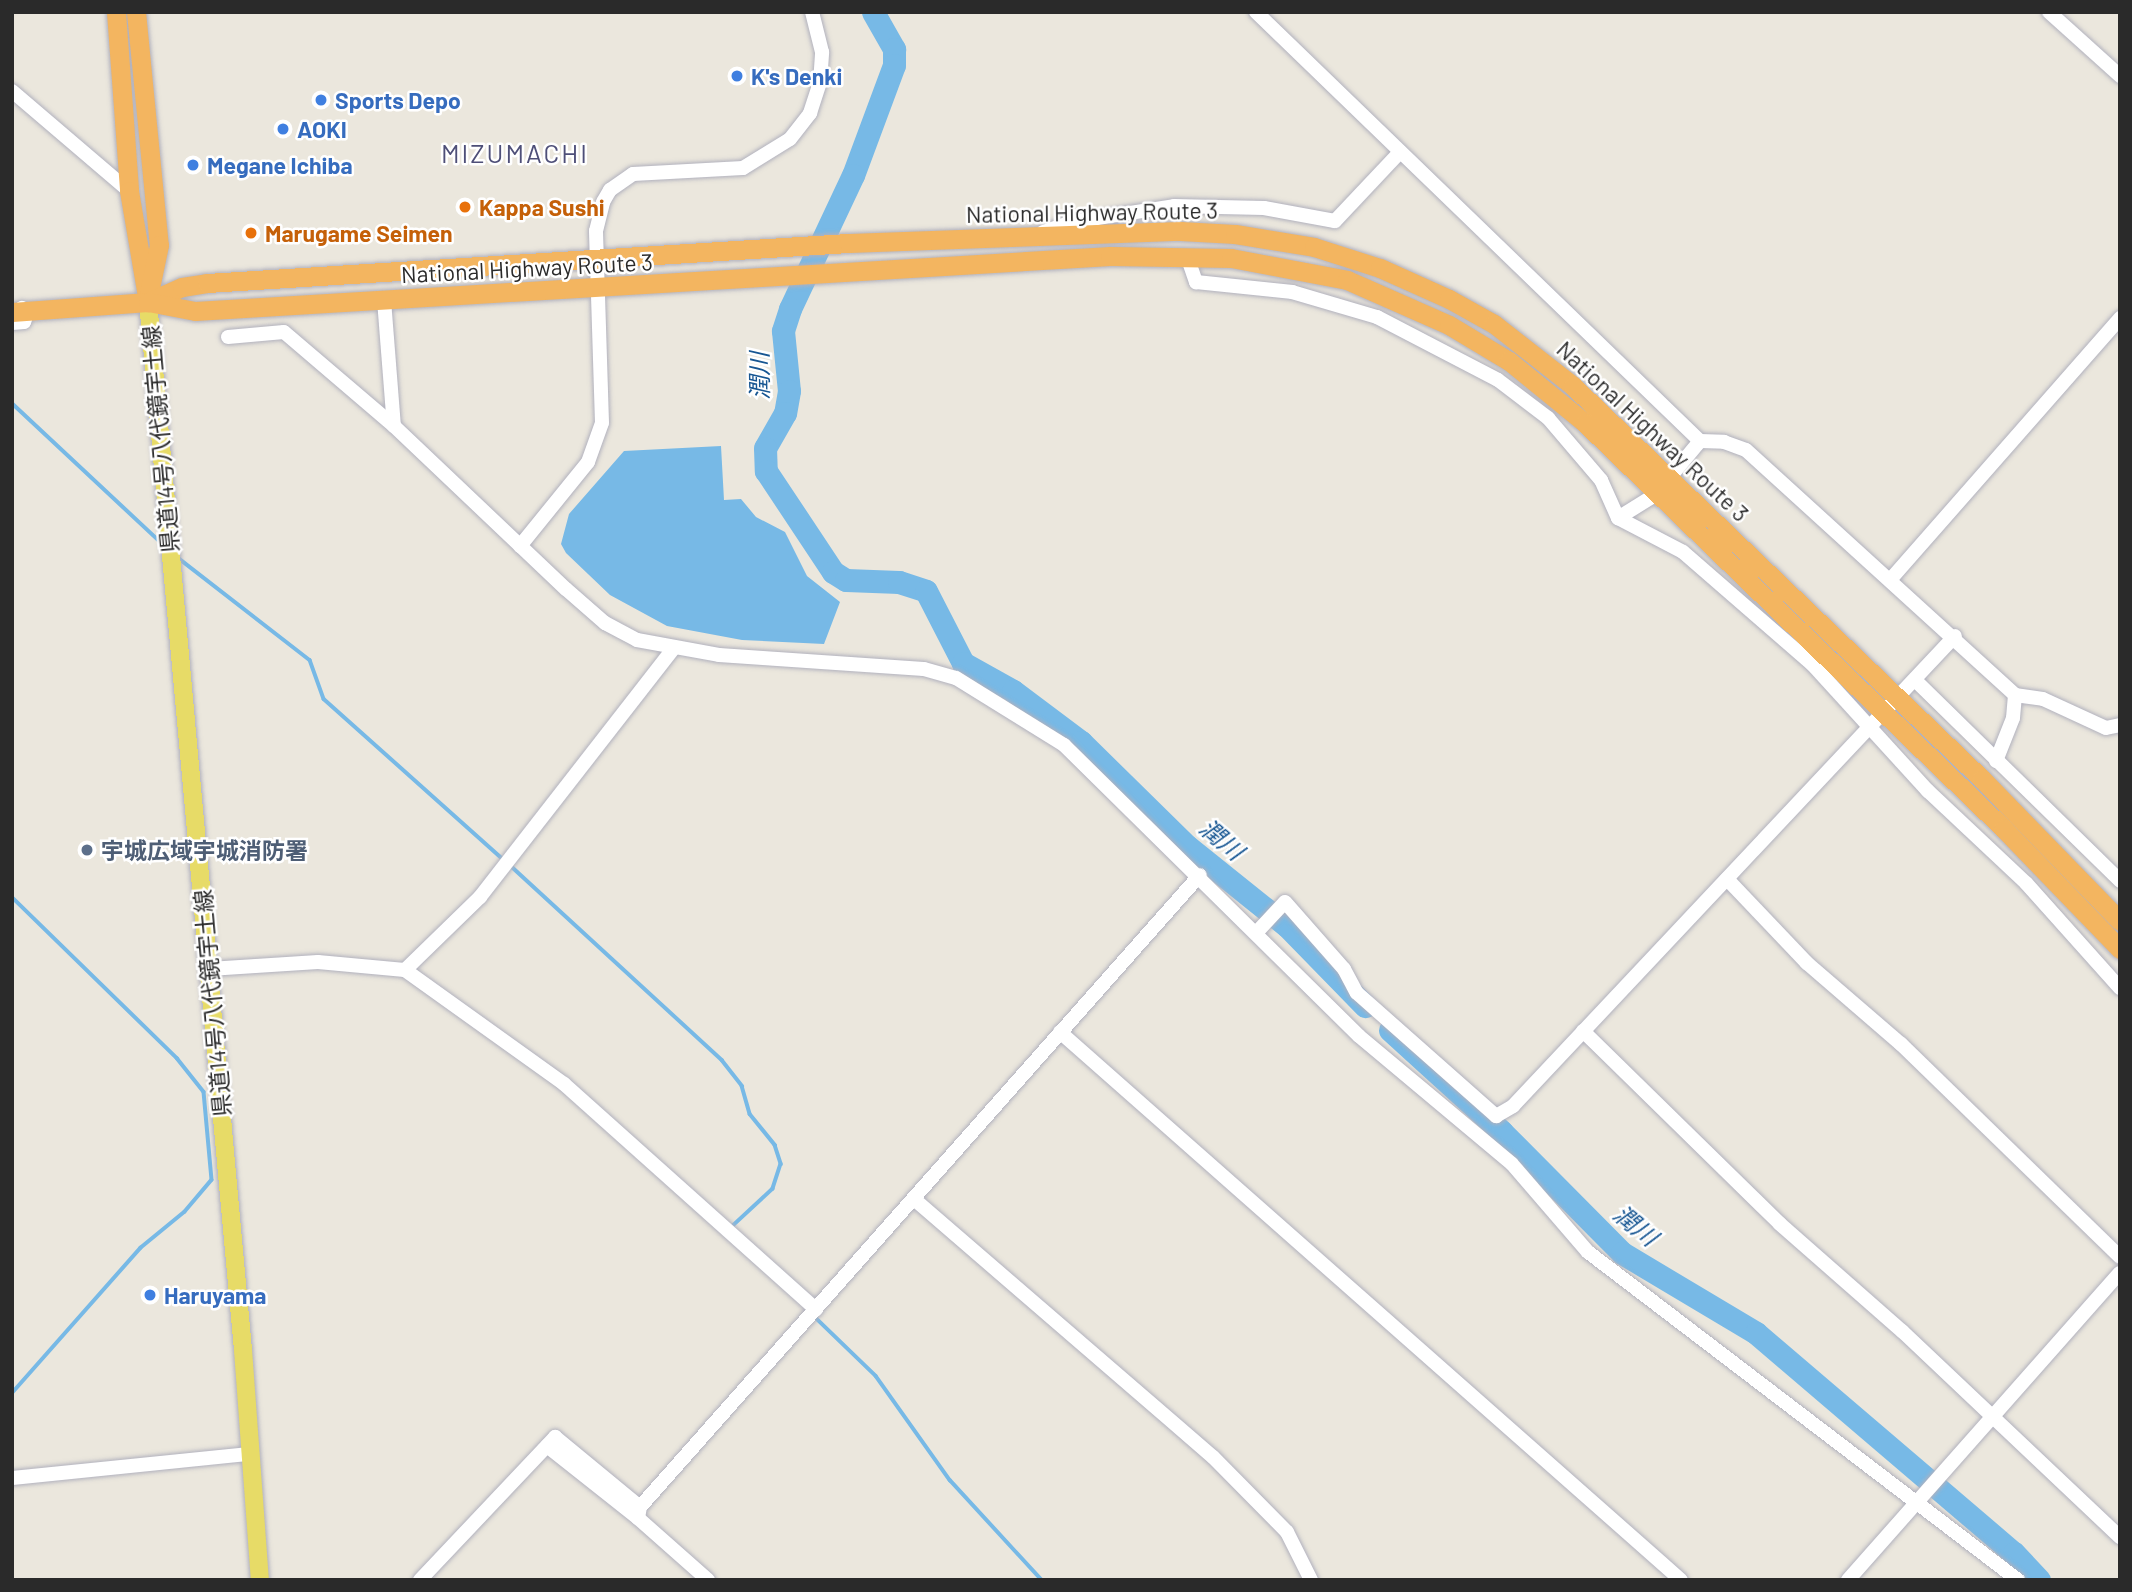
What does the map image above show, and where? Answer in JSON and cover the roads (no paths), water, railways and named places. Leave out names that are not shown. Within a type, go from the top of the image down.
[{"type":"highway","points":[[116,12],[129,191],[148,302]]},
{"type":"highway","points":[[136,12],[159,245],[148,302]]},
{"type":"highway","name":"National Highway Route 3","points":[[148,302],[182,287],[207,283],[597,261],[849,243],[1180,231],[1235,234],[1314,247],[1380,268],[1494,324],[1583,394],[1898,699],[2120,921]]},
{"type":"highway","name":"National Highway Route 3","points":[[148,302],[195,311],[781,279],[1110,256],[1231,258],[1347,279],[1449,325],[1509,361],[1585,423],[1878,720],[2120,949]]},
{"type":"highway","points":[[16,312],[148,302]]},
{"type":"main road","name":"県道14号八代鏡宇土線","points":[[148,302],[209,969],[260,1580]]},
{"type":"street","points":[[520,546],[572,484],[597,443],[604,396],[597,261],[598,216],[610,190],[647,171],[743,168],[790,139],[810,113],[820,83],[822,52],[812,12]]},
{"type":"street","points":[[1256,12],[1700,441],[1724,442],[1746,450],[1955,636],[2015,695],[2043,699],[2106,728],[2120,725]]},
{"type":"street","points":[[2049,12],[2120,76]]},
{"type":"street","points":[[12,90],[129,191]]},
{"type":"street","points":[[1027,238],[1072,222],[1174,206],[1264,208],[1335,221],[1399,152]]},
{"type":"street","points":[[1186,256],[1196,282],[1292,292],[1346,305],[1435,344],[1498,380],[1548,418],[1582,453],[1613,500],[1618,518],[1683,552],[1878,720],[1928,791],[2026,883],[2120,988]]},
{"type":"street","points":[[384,300],[394,426]]},
{"type":"street","points":[[1890,580],[2120,318]]},
{"type":"street","points":[[228,337],[284,332],[394,426],[520,546],[606,623],[637,640],[719,655],[923,669],[956,678],[1064,745],[1259,930],[1359,1035],[1512,1164],[1588,1252],[1916,1499],[2018,1580]]},
{"type":"street","points":[[1618,518],[1656,495],[1700,441]]},
{"type":"street","points":[[1259,930],[1286,902],[1345,969],[1357,993],[1496,1116],[1513,1106],[1916,681],[1955,636]]},
{"type":"street","points":[[405,970],[480,897],[674,648]]},
{"type":"street","points":[[1916,681],[2120,881]]},
{"type":"street","points":[[1996,761],[2013,718],[2015,695]]},
{"type":"street","points":[[639,1512],[1200,875]]},
{"type":"street","points":[[1727,879],[1807,963],[1901,1044],[2120,1257]]},
{"type":"street","points":[[209,969],[318,962],[405,970],[564,1084],[816,1309]]},
{"type":"street","points":[[1583,1031],[1706,1155],[2120,1537]]},
{"type":"street","points":[[1060,1032],[1681,1580]]},
{"type":"street","points":[[914,1199],[1213,1457],[1287,1532],[1311,1580]]},
{"type":"street","points":[[1847,1580],[1948,1462],[2120,1273]]},
{"type":"street","points":[[420,1580],[555,1437],[639,1512],[708,1580]]},
{"type":"street","points":[[12,1478],[250,1454]]},
{"type":"water","points":[[721,446],[724,500],[741,499],[756,517],[785,532],[807,576],[840,602],[824,644],[742,640],[667,626],[610,595],[566,553],[561,544],[569,514],[624,451]]},
{"type":"waterway","name":"潤川","points":[[873,12],[894,49],[894,65],[853,175],[790,309],[783,331],[789,391],[785,413],[765,448],[766,471],[833,572],[846,580],[899,582],[926,591],[963,663],[1013,691],[1081,742],[1187,846],[1287,926],[1365,1006]]},
{"type":"waterway","points":[[12,403],[164,545]]},
{"type":"waterway","points":[[177,557],[310,660],[324,699],[504,860]]},
{"type":"waterway","points":[[510,865],[722,1060],[742,1086],[750,1114],[775,1145],[781,1164],[773,1189],[733,1226]]},
{"type":"waterway","points":[[12,897],[177,1058],[204,1092],[212,1180],[185,1212],[141,1248],[12,1394]]},
{"type":"waterway","name":"潤川","points":[[1390,1030],[1502,1132],[1622,1253],[1756,1333],[2014,1553],[2039,1580]]},
{"type":"waterway","points":[[816,1318],[876,1376],[950,1480],[1042,1580]]},
{"type":"place","name":"K's Denki","points":[[737,76]]},
{"type":"place","name":"Sports Depo","points":[[321,100]]},
{"type":"place","name":"AOKI","points":[[283,129]]},
{"type":"place","name":"Megane Ichiba","points":[[193,165]]},
{"type":"place","name":"Kappa Sushi","points":[[465,207]]},
{"type":"place","name":"Marugame Seimen","points":[[251,233]]},
{"type":"place","name":"宇城広域宇城消防署","points":[[87,850]]},
{"type":"place","name":"Haruyama","points":[[150,1295]]},
{"type":"district","name":"MIZUMACHI","points":[[515,153]]}]
